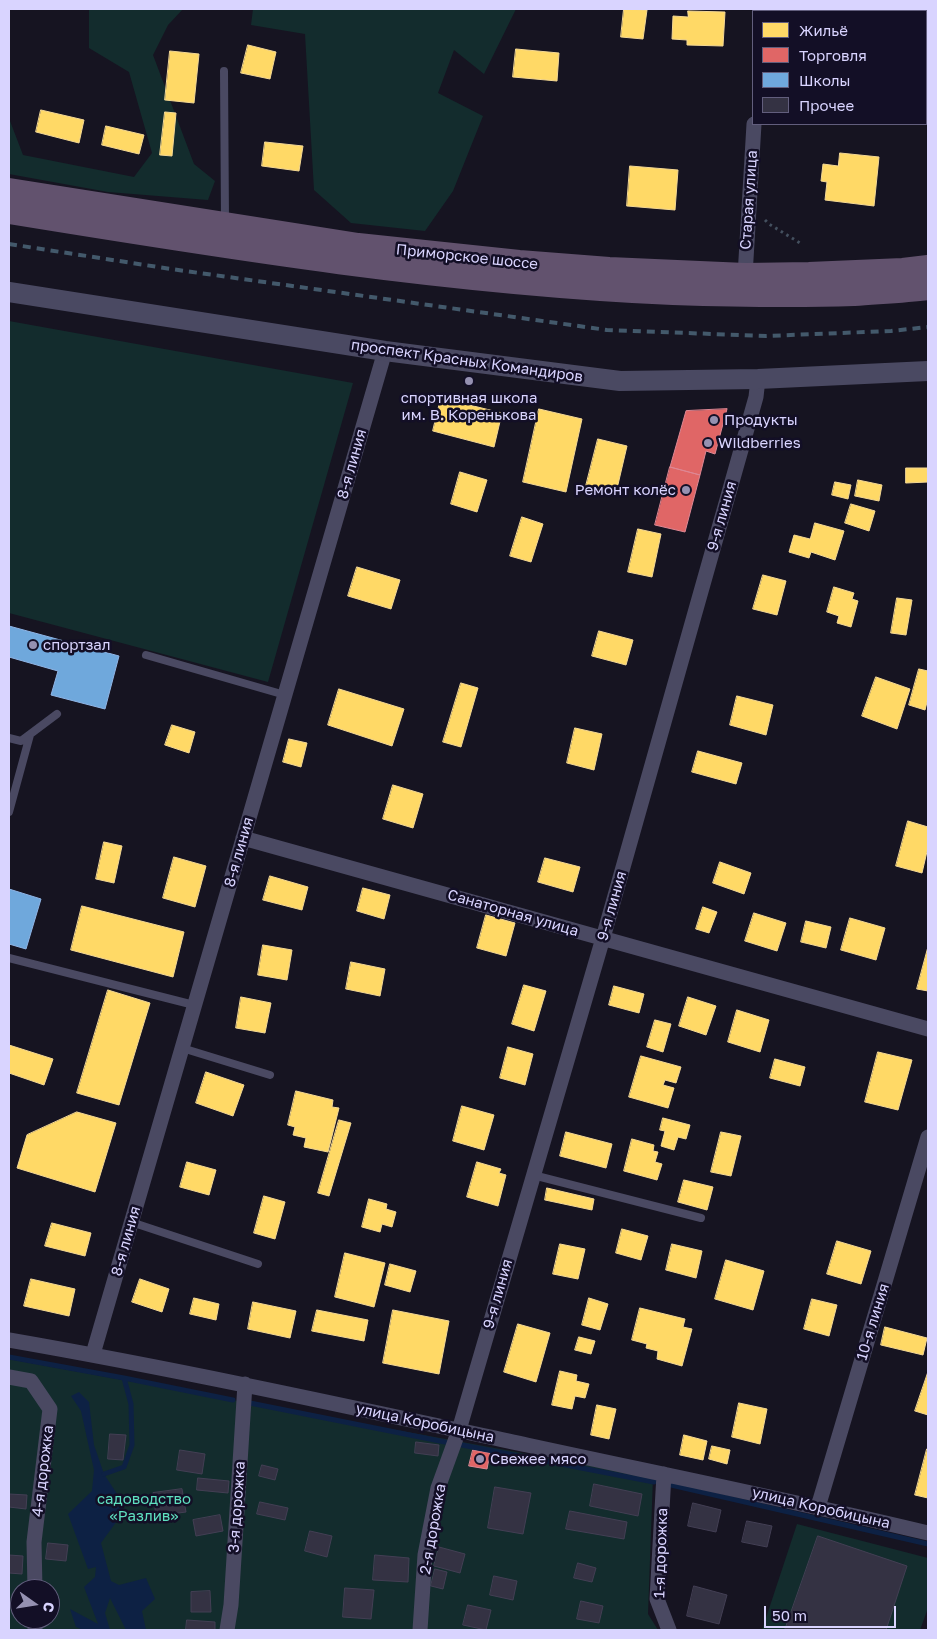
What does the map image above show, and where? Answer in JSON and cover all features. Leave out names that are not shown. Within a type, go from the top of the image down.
[{"type":"highway","name":"Приморское шоссе","points":[[9,191],[358,246],[519,263],[609,270],[744,276],[903,272],[928,268]]},
{"type":"highway","name":"Приморское шоссе","points":[[9,211],[212,244],[358,265],[518,282],[607,289],[751,295],[828,294],[928,287]]},
{"type":"street","name":"Старая улица","points":[[744,276],[754,125]]},
{"type":"street","name":"проспект Красных Командиров","points":[[9,292],[385,351],[620,381],[758,380],[928,371]]},
{"type":"street","name":"8-я линия","points":[[93,1354],[385,351]]},
{"type":"street","name":"9-я линия","points":[[459,1430],[603,938],[753,406],[758,380]]},
{"type":"street","name":"Санаторная улица","points":[[243,838],[928,1029]]},
{"type":"street","name":"10-я линия","points":[[818,1507],[928,1137]]},
{"type":"street","name":"улица Коробицына","points":[[9,1340],[93,1354],[245,1384],[818,1507],[928,1533]]},
{"type":"street","name":"4-я дорожка","points":[[9,1377],[31,1381],[50,1409],[34,1542],[35,1579]]},
{"type":"street","name":"3-я дорожка","points":[[227,1630],[231,1605],[245,1384]]},
{"type":"street","name":"2-я дорожка","points":[[420,1630],[425,1554],[436,1497],[459,1430]]},
{"type":"street","name":"1-я дорожка","points":[[664,1474],[657,1599],[668,1630]]},
{"type":"lane","points":[[224,71],[225,226]]},
{"type":"lane","points":[[146,655],[285,695]]},
{"type":"lane","points":[[9,738],[21,741],[57,714]]},
{"type":"lane","points":[[9,812],[30,734]]},
{"type":"lane","points":[[9,958],[194,1005]]},
{"type":"lane","points":[[182,1048],[270,1075]]},
{"type":"lane","points":[[533,1175],[702,1218]]},
{"type":"lane","points":[[131,1222],[258,1264]]},
{"type":"path","points":[[749,203],[769,224],[800,243]]},
{"type":"green space","points":[[89,9],[183,9],[168,25],[153,55],[194,164],[215,181],[208,200],[108,192],[9,174],[9,121],[23,155],[134,177],[152,153],[129,72],[89,48]]},
{"type":"green space","points":[[253,9],[516,9],[484,74],[454,50],[438,93],[483,116],[453,191],[425,231],[351,223],[314,190],[305,34],[251,25]]},
{"type":"green space","points":[[9,321],[353,383],[268,682],[9,613]]},
{"type":"green space","name":"садоводство «Разлив»","points":[[9,1359],[653,1477],[648,1614],[658,1630],[9,1630]]},
{"type":"green space","points":[[797,1524],[928,1558],[928,1608],[920,1630],[762,1630]]},
{"type":"water","points":[[79,1392],[89,1402],[94,1445],[104,1474],[121,1500],[122,1514],[101,1543],[111,1581],[119,1585],[146,1578],[155,1599],[142,1611],[146,1630],[126,1630],[110,1598],[105,1613],[110,1630],[83,1630],[76,1627],[70,1609],[98,1624],[84,1587],[95,1577],[96,1567],[88,1569],[68,1514],[92,1491],[94,1470],[81,1411],[71,1396]]},
{"type":"building: Жильё","points":[[624,9],[647,10],[643,39],[621,37]]},
{"type":"building: Жильё","points":[[688,11],[725,12],[723,46],[687,45],[687,40],[672,39],[673,16],[688,17]]},
{"type":"building: Жильё","points":[[248,45],[276,52],[270,79],[241,73]]},
{"type":"building: Жильё","points":[[516,49],[559,53],[557,81],[513,77]]},
{"type":"building: Жильё","points":[[170,51],[199,54],[194,103],[165,100]]},
{"type":"building: Жильё","points":[[41,110],[84,120],[79,143],[36,132]]},
{"type":"building: Жильё","points":[[165,112],[176,113],[172,156],[160,155]]},
{"type":"building: Жильё","points":[[106,126],[144,135],[139,154],[102,145]]},
{"type":"building: Жильё","points":[[265,142],[303,146],[299,171],[262,166]]},
{"type":"building: Жильё","points":[[840,153],[879,157],[874,206],[825,200],[827,182],[821,181],[823,164],[838,166]]},
{"type":"building: Жильё","points":[[630,166],[678,170],[675,210],[627,206]]},
{"type":"building: Жильё","points":[[441,398],[502,413],[494,447],[433,431]]},
{"type":"building: Жильё","points":[[539,409],[582,419],[566,492],[523,482]]},
{"type":"building: Жильё","points":[[598,439],[627,446],[616,493],[586,486]]},
{"type":"building: Жильё","points":[[906,468],[927,468],[928,482],[906,483]]},
{"type":"building: Жильё","points":[[460,472],[487,480],[477,512],[451,504]]},
{"type":"building: Жильё","points":[[858,480],[882,485],[879,501],[855,496]]},
{"type":"building: Жильё","points":[[835,482],[851,485],[848,499],[832,495]]},
{"type":"building: Жильё","points":[[851,504],[875,511],[869,531],[845,523]]},
{"type":"building: Жильё","points":[[522,517],[543,524],[531,562],[510,556]]},
{"type":"building: Жильё","points":[[815,523],[844,531],[835,560],[811,552],[809,558],[789,552],[794,535],[810,539]]},
{"type":"building: Жильё","points":[[638,529],[661,534],[652,577],[628,572]]},
{"type":"building: Жильё","points":[[357,567],[400,580],[391,609],[348,596]]},
{"type":"building: Жильё","points":[[763,575],[786,581],[777,615],[753,609]]},
{"type":"building: Жильё","points":[[834,587],[854,593],[852,599],[858,601],[851,627],[837,623],[839,616],[827,612]]},
{"type":"building: Жильё","points":[[897,598],[912,600],[906,635],[891,633]]},
{"type":"building: Жильё","points":[[599,631],[633,640],[626,665],[592,656]]},
{"type":"building: Жильё","points":[[919,669],[928,671],[928,698],[925,710],[909,705]]},
{"type":"building: Жильё","points":[[876,677],[910,689],[897,729],[862,716]]},
{"type":"building: Жильё","points":[[461,683],[478,688],[461,747],[443,742]]},
{"type":"building: Жильё","points":[[339,689],[404,709],[392,746],[328,725]]},
{"type":"building: Жильё","points":[[737,696],[773,705],[766,735],[730,725]]},
{"type":"building: Жильё","points":[[172,725],[195,732],[189,753],[165,745]]},
{"type":"building: Жильё","points":[[575,728],[602,734],[594,770],[567,763]]},
{"type":"building: Жильё","points":[[289,739],[307,743],[301,767],[283,762]]},
{"type":"building: Жильё","points":[[698,751],[742,763],[736,784],[692,772]]},
{"type":"building: Жильё","points":[[393,785],[423,794],[413,828],[383,819]]},
{"type":"building: Жильё","points":[[908,821],[928,827],[928,847],[922,873],[896,866]]},
{"type":"building: Жильё","points":[[104,842],[122,846],[114,883],[96,879]]},
{"type":"building: Жильё","points":[[174,857],[206,866],[195,907],[163,898]]},
{"type":"building: Жильё","points":[[545,858],[580,867],[573,892],[538,882]]},
{"type":"building: Жильё","points":[[720,862],[751,873],[744,894],[713,883]]},
{"type":"building: Жильё","points":[[270,876],[308,887],[302,910],[263,900]]},
{"type":"building: Жильё","points":[[363,888],[390,895],[384,919],[357,911]]},
{"type":"building: Жильё","points":[[82,906],[184,932],[173,977],[71,950]]},
{"type":"building: Жильё","points":[[703,907],[717,912],[709,933],[696,929]]},
{"type":"building: Жильё","points":[[754,913],[786,923],[777,951],[745,941]]},
{"type":"building: Жильё","points":[[486,915],[515,923],[506,956],[477,948]]},
{"type":"building: Жильё","points":[[850,918],[885,928],[876,960],[841,950]]},
{"type":"building: Жильё","points":[[806,921],[831,927],[826,948],[801,942]]},
{"type":"building: Жильё","points":[[263,945],[292,950],[287,980],[258,975]]},
{"type":"building: Жильё","points":[[928,947],[928,991],[917,989]]},
{"type":"building: Жильё","points":[[351,962],[385,969],[380,996],[346,989]]},
{"type":"building: Жильё","points":[[524,985],[546,991],[534,1031],[512,1024]]},
{"type":"building: Жильё","points":[[614,986],[644,994],[639,1013],[609,1005]]},
{"type":"building: Жильё","points":[[108,990],[150,1003],[119,1105],[77,1093]]},
{"type":"building: Жильё","points":[[241,997],[271,1003],[265,1033],[236,1028]]},
{"type":"building: Жильё","points":[[688,997],[716,1006],[706,1035],[679,1026]]},
{"type":"building: Жильё","points":[[737,1010],[769,1020],[760,1052],[728,1042]]},
{"type":"building: Жильё","points":[[655,1020],[671,1024],[663,1052],[647,1047]]},
{"type":"building: Жильё","points":[[9,1045],[53,1059],[44,1085],[9,1073]]},
{"type":"building: Жильё","points":[[508,1047],[533,1054],[525,1085],[500,1078]]},
{"type":"building: Жильё","points":[[878,1052],[912,1060],[898,1110],[865,1102]]},
{"type":"building: Жильё","points":[[641,1056],[681,1067],[676,1083],[665,1080],[663,1085],[674,1088],[668,1108],[629,1097]]},
{"type":"building: Жильё","points":[[775,1059],[805,1067],[800,1086],[770,1078]]},
{"type":"building: Жильё","points":[[206,1072],[244,1085],[233,1116],[196,1103]]},
{"type":"building: Жильё","points":[[296,1091],[333,1100],[332,1107],[339,1108],[328,1152],[304,1147],[306,1138],[293,1135],[295,1127],[288,1125]]},
{"type":"building: Жильё","points":[[462,1106],[494,1115],[484,1150],[453,1141]]},
{"type":"building: Жильё","points":[[77,1112],[116,1123],[95,1192],[17,1168],[27,1135]]},
{"type":"building: Жильё","points":[[663,1118],[690,1125],[686,1139],[678,1137],[674,1150],[661,1146],[665,1131],[660,1130]]},
{"type":"building: Жильё","points":[[339,1120],[351,1123],[329,1196],[318,1193]]},
{"type":"building: Жильё","points":[[566,1132],[612,1144],[606,1168],[560,1156]]},
{"type":"building: Жильё","points":[[721,1132],[741,1136],[731,1176],[711,1172]]},
{"type":"building: Жильё","points":[[632,1139],[654,1145],[653,1151],[658,1152],[655,1162],[662,1164],[657,1180],[624,1171]]},
{"type":"building: Жильё","points":[[187,1162],[216,1170],[209,1195],[180,1187]]},
{"type":"building: Жильё","points":[[477,1162],[501,1169],[499,1173],[506,1175],[498,1206],[467,1197]]},
{"type":"building: Жильё","points":[[684,1180],[713,1187],[707,1210],[678,1202]]},
{"type":"building: Жильё","points":[[547,1188],[594,1199],[592,1210],[545,1200]]},
{"type":"building: Жильё","points":[[264,1196],[285,1202],[275,1239],[254,1233]]},
{"type":"building: Жильё","points":[[369,1199],[387,1204],[386,1209],[396,1212],[392,1227],[382,1224],[380,1232],[362,1227]]},
{"type":"building: Жильё","points":[[52,1223],[91,1233],[85,1256],[45,1246]]},
{"type":"building: Жильё","points":[[622,1229],[648,1236],[641,1260],[616,1253]]},
{"type":"building: Жильё","points":[[837,1241],[871,1251],[861,1284],[827,1274]]},
{"type":"building: Жильё","points":[[560,1244],[585,1249],[578,1279],[553,1274]]},
{"type":"building: Жильё","points":[[672,1244],[702,1251],[696,1278],[666,1270]]},
{"type":"building: Жильё","points":[[345,1253],[385,1263],[374,1307],[335,1297]]},
{"type":"building: Жильё","points":[[726,1260],[764,1271],[753,1310],[715,1299]]},
{"type":"building: Жильё","points":[[390,1264],[416,1271],[410,1292],[385,1285]]},
{"type":"building: Жильё","points":[[31,1279],[75,1289],[69,1316],[24,1306]]},
{"type":"building: Жильё","points":[[140,1279],[169,1289],[162,1312],[132,1302]]},
{"type":"building: Жильё","points":[[194,1298],[219,1304],[216,1320],[190,1314]]},
{"type":"building: Жильё","points":[[589,1298],[608,1304],[600,1330],[582,1325]]},
{"type":"building: Жильё","points":[[812,1299],[837,1305],[829,1336],[804,1329]]},
{"type":"building: Жильё","points":[[253,1302],[296,1311],[290,1338],[248,1329]]},
{"type":"building: Жильё","points":[[640,1308],[685,1319],[683,1327],[692,1329],[682,1366],[657,1359],[658,1351],[646,1348],[647,1344],[632,1340]]},
{"type":"building: Жильё","points":[[317,1310],[368,1320],[364,1341],[312,1331]]},
{"type":"building: Жильё","points":[[393,1310],[449,1321],[439,1374],[383,1363]]},
{"type":"building: Жильё","points":[[518,1324],[550,1333],[536,1382],[504,1372]]},
{"type":"building: Жильё","points":[[885,1327],[927,1338],[923,1355],[881,1345]]},
{"type":"building: Жильё","points":[[579,1337],[595,1341],[591,1354],[575,1350]]},
{"type":"building: Жильё","points":[[560,1371],[577,1375],[576,1381],[589,1384],[585,1398],[575,1396],[572,1409],[552,1405]]},
{"type":"building: Жильё","points":[[928,1372],[928,1415],[915,1411]]},
{"type":"building: Жильё","points":[[739,1403],[767,1409],[760,1444],[732,1437]]},
{"type":"building: Жильё","points":[[597,1405],[616,1409],[609,1439],[591,1435]]},
{"type":"building: Жильё","points":[[684,1435],[707,1441],[703,1460],[680,1455]]},
{"type":"building: Жильё","points":[[712,1446],[730,1450],[727,1464],[709,1459]]},
{"type":"building: Жильё","points":[[928,1449],[928,1498],[915,1495]]},
{"type":"building: Торговля","points":[[727,409],[715,454],[706,451],[700,475],[670,467],[686,411]]},
{"type":"building: Торговля","points":[[670,467],[700,475],[685,532],[655,525]]},
{"type":"building: Торговля","points":[[473,1450],[490,1453],[487,1469],[469,1466]]},
{"type":"building: Школы","points":[[9,626],[119,656],[105,709],[51,695],[58,671],[9,657]]},
{"type":"building: Школы","points":[[9,889],[41,899],[26,949],[9,944]]},
{"type":"building: Прочее","points":[[110,1434],[126,1435],[123,1460],[108,1459]]},
{"type":"building: Прочее","points":[[416,1442],[439,1445],[438,1456],[415,1453]]},
{"type":"building: Прочее","points":[[180,1450],[205,1454],[202,1474],[177,1470]]},
{"type":"building: Прочее","points":[[262,1465],[278,1469],[275,1480],[259,1476]]},
{"type":"building: Прочее","points":[[198,1478],[229,1481],[228,1493],[197,1490]]},
{"type":"building: Прочее","points":[[594,1484],[642,1494],[638,1516],[590,1506]]},
{"type":"building: Прочее","points":[[495,1487],[531,1493],[523,1534],[488,1528]]},
{"type":"building: Прочее","points":[[182,1489],[186,1512],[156,1516],[153,1493]]},
{"type":"building: Прочее","points":[[9,1494],[27,1495],[26,1509],[9,1507]]},
{"type":"building: Прочее","points":[[260,1502],[288,1508],[285,1520],[257,1514]]},
{"type":"building: Прочее","points":[[693,1503],[721,1510],[716,1532],[688,1526]]},
{"type":"building: Прочее","points":[[570,1511],[627,1522],[624,1539],[566,1529]]},
{"type":"building: Прочее","points":[[220,1515],[223,1531],[196,1536],[193,1520]]},
{"type":"building: Прочее","points":[[747,1521],[772,1526],[767,1547],[742,1542]]},
{"type":"building: Прочее","points":[[310,1531],[332,1536],[327,1557],[305,1551]]},
{"type":"building: Прочее","points":[[818,1536],[907,1566],[886,1630],[785,1630]]},
{"type":"building: Прочее","points":[[48,1543],[68,1545],[66,1561],[46,1559]]},
{"type":"building: Прочее","points":[[439,1547],[465,1554],[460,1573],[434,1566]]},
{"type":"building: Прочее","points":[[9,1555],[23,1556],[22,1574],[9,1573]]},
{"type":"building: Прочее","points":[[375,1555],[409,1558],[408,1582],[373,1580]]},
{"type":"building: Прочее","points":[[578,1563],[596,1568],[592,1582],[574,1578]]},
{"type":"building: Прочее","points":[[435,1569],[447,1572],[443,1589],[431,1586]]},
{"type":"building: Прочее","points":[[494,1576],[517,1581],[513,1600],[490,1595]]},
{"type":"building: Прочее","points":[[694,1586],[727,1595],[719,1624],[687,1616]]},
{"type":"building: Прочее","points":[[345,1588],[374,1590],[371,1619],[343,1617]]},
{"type":"building: Прочее","points":[[210,1591],[211,1612],[191,1612],[191,1592]]},
{"type":"building: Прочее","points":[[581,1601],[603,1606],[599,1623],[577,1619]]},
{"type":"building: Прочее","points":[[468,1605],[491,1610],[486,1630],[463,1625]]},
{"type":"building: Прочее","points":[[187,1620],[215,1622],[215,1630],[186,1630]]},
{"type":"waterway","points":[[9,1357],[124,1378],[131,1404],[132,1445],[124,1467],[104,1474]]},
{"type":"waterway","points":[[124,1378],[233,1400]]},
{"type":"waterway","points":[[250,1403],[445,1442]]},
{"type":"waterway","points":[[462,1445],[654,1482]]},
{"type":"waterway","points":[[671,1485],[928,1544]]},
{"type":"railway","points":[[9,244],[171,269],[607,330],[766,336],[891,331],[928,327]]},
{"type":"place","name":"спортивная школа им. В. Коренькова","points":[[469,381]]},
{"type":"place","name":"Продукты","points":[[714,420]]},
{"type":"place","name":"Wildberries","points":[[708,443]]},
{"type":"place","name":"Ремонт колёс","points":[[686,490]]},
{"type":"place","name":"спортзал","points":[[33,645]]},
{"type":"place","name":"Свежее мясо","points":[[480,1459]]}]
